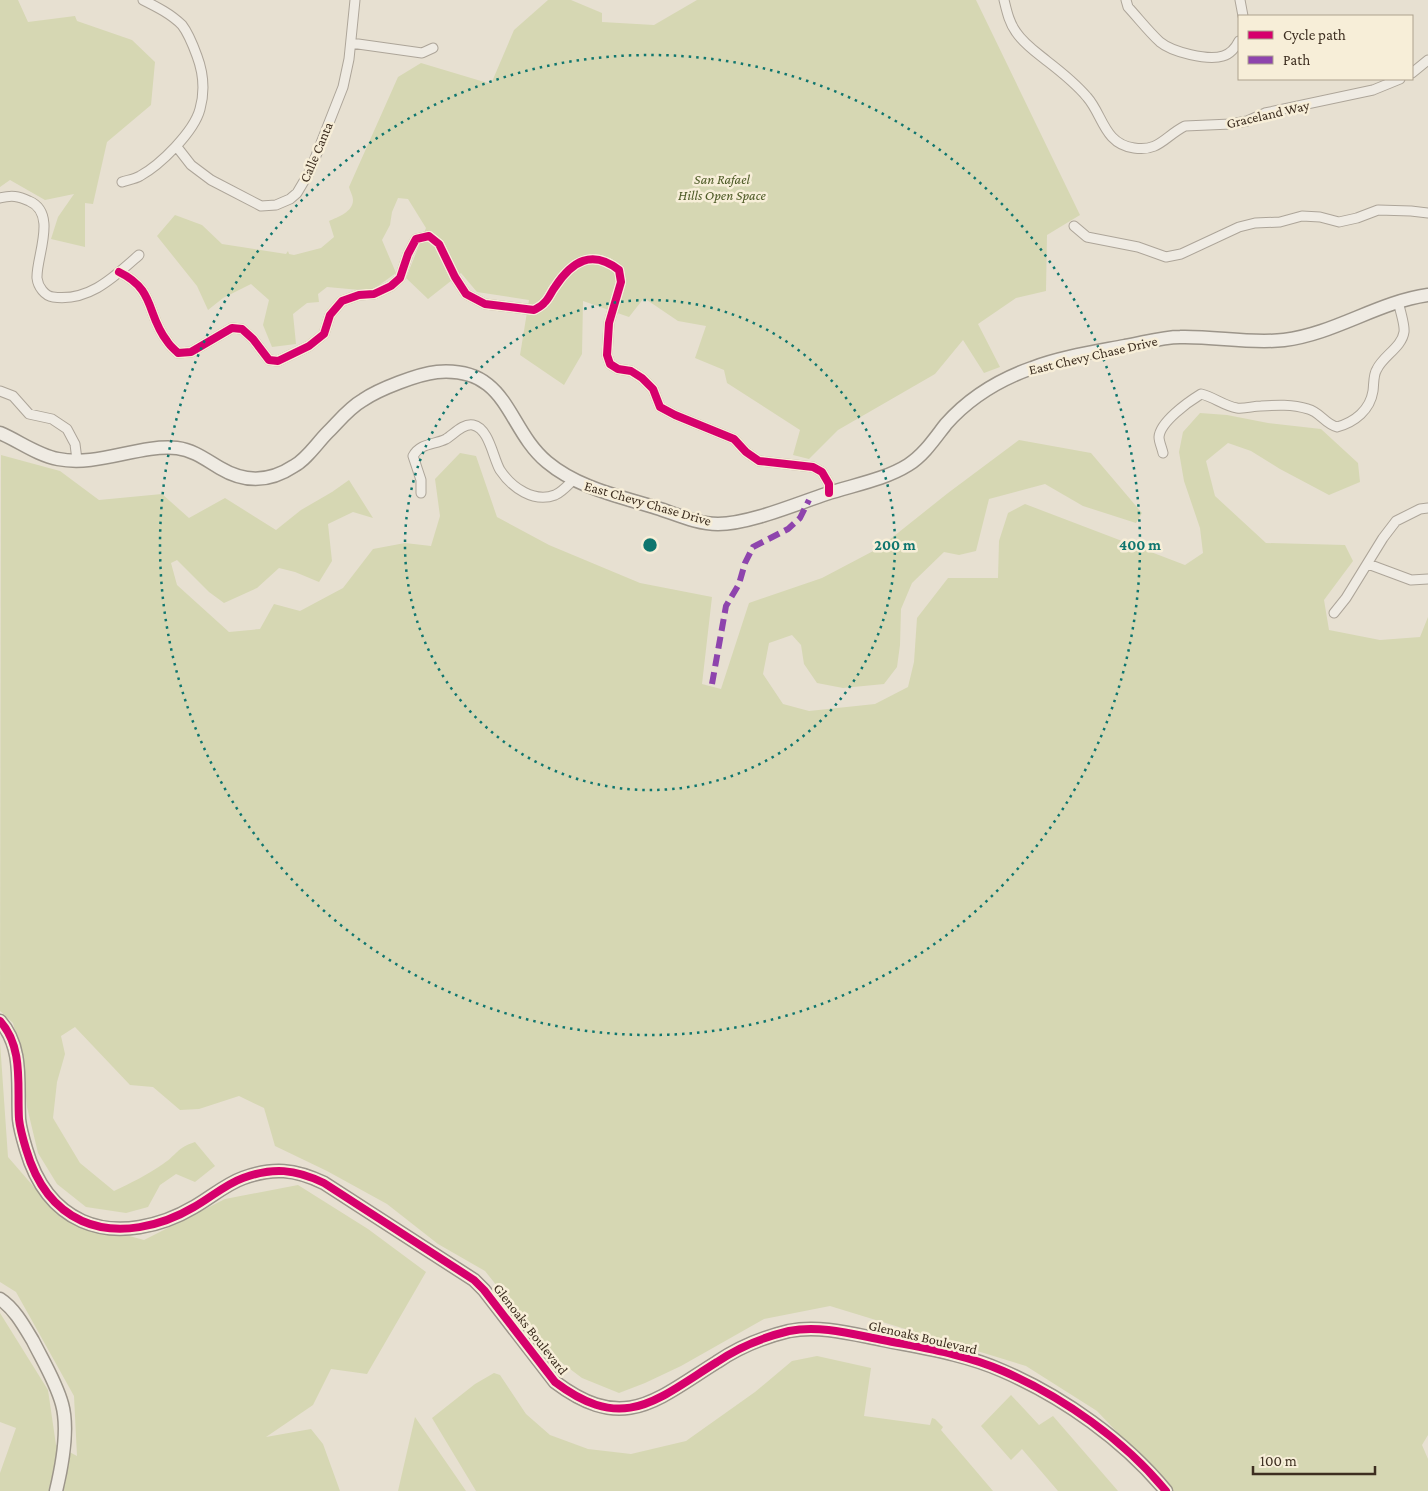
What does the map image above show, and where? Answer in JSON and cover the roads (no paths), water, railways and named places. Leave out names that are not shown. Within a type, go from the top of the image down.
[{"type":"street","points":[[122,182],[140,177],[176,147],[189,131],[200,110],[203,86],[202,69],[191,40],[182,26],[167,12],[143,0]]},
{"type":"street","name":"Calle Canta","points":[[176,147],[191,165],[211,180],[261,206],[276,205],[297,193],[310,170],[342,87],[349,59],[355,0]]},
{"type":"street","name":"Graceland Way","points":[[1004,0],[1010,22],[1017,34],[1029,47],[1049,62],[1084,94],[1105,129],[1119,143],[1132,148],[1149,149],[1158,146],[1178,129],[1185,126],[1231,124],[1246,121],[1265,113],[1373,90],[1398,80]]},
{"type":"street","points":[[1126,0],[1128,7],[1161,43],[1176,50],[1213,58],[1225,56],[1238,43]]},
{"type":"street","points":[[1240,0],[1243,15]]},
{"type":"street","points":[[351,43],[422,53],[433,48]]},
{"type":"street","points":[[1413,72],[1428,60]]},
{"type":"street","points":[[0,198],[16,195],[32,202],[42,214],[44,230],[37,279],[42,290],[49,296],[67,299],[90,292],[139,256]]},
{"type":"street","points":[[1074,226],[1087,237],[1138,247],[1166,257],[1181,254],[1239,227],[1255,223],[1280,222],[1302,216],[1320,217],[1339,222],[1378,210],[1428,211]]},
{"type":"street","points":[[119,272],[137,283],[144,292],[166,341],[178,353],[191,352],[232,328],[242,329],[253,339],[269,360],[278,362],[309,346],[324,334],[330,315],[342,301],[374,294],[391,286],[400,278],[408,254],[416,239],[429,236],[439,244],[455,277],[466,294],[485,304],[534,310],[544,303],[566,272],[580,262],[593,259],[608,262],[619,270],[621,282],[609,323],[607,355],[610,364],[618,369],[631,371],[642,378],[653,389],[660,407],[675,416],[734,439],[746,452],[759,461],[814,466],[822,472],[828,484],[828,493]]},
{"type":"street","name":"East Chevy Chase Drive","points":[[0,433],[56,459],[100,459],[168,448],[181,449],[195,453],[231,474],[260,480],[279,474],[298,464],[348,411],[363,399],[423,374],[441,372],[465,374],[484,382],[499,394],[540,456],[551,466],[573,480],[592,488],[700,521],[718,524],[740,521],[879,478],[910,464],[928,448],[948,422],[971,400],[991,385],[1033,367],[1093,352],[1174,337],[1204,337],[1259,342],[1286,340],[1312,334],[1398,302],[1428,295]]},
{"type":"street","points":[[1162,453],[1159,437],[1163,426],[1187,403],[1201,394],[1210,396],[1225,405],[1239,408],[1280,405],[1311,409],[1330,426],[1337,427],[1362,414],[1368,407],[1373,393],[1375,371],[1381,362],[1396,348],[1404,332],[1398,302]]},
{"type":"street","points":[[0,392],[13,396],[29,414],[52,419],[67,429],[75,444],[77,460]]},
{"type":"street","points":[[421,493],[421,480],[413,456],[416,451],[424,445],[442,441],[466,426],[472,425],[479,428],[486,437],[500,470],[524,492],[534,497],[556,495],[573,480]]},
{"type":"street","points":[[1334,613],[1346,598],[1383,538],[1396,521],[1420,509],[1428,508]]},
{"type":"street","points":[[1368,564],[1411,580],[1428,579]]},
{"type":"street","name":"Glenoaks Boulevard","points":[[0,1021],[10,1035],[15,1048],[19,1069],[19,1121],[35,1175],[56,1205],[74,1218],[90,1225],[115,1229],[142,1227],[176,1216],[241,1178],[273,1171],[306,1175],[332,1188],[474,1280],[484,1290],[555,1382],[586,1402],[624,1409],[639,1407],[656,1401],[717,1361],[746,1345],[789,1331],[809,1329],[832,1330],[939,1351],[1002,1370],[1046,1393],[1109,1435],[1128,1451],[1166,1491]]},
{"type":"street","points":[[0,1299],[16,1314],[28,1334],[43,1360],[63,1405],[64,1445],[56,1491]]},
{"type":"park label","name":"San Rafael Hills Open Space","points":[[722,187]]}]
